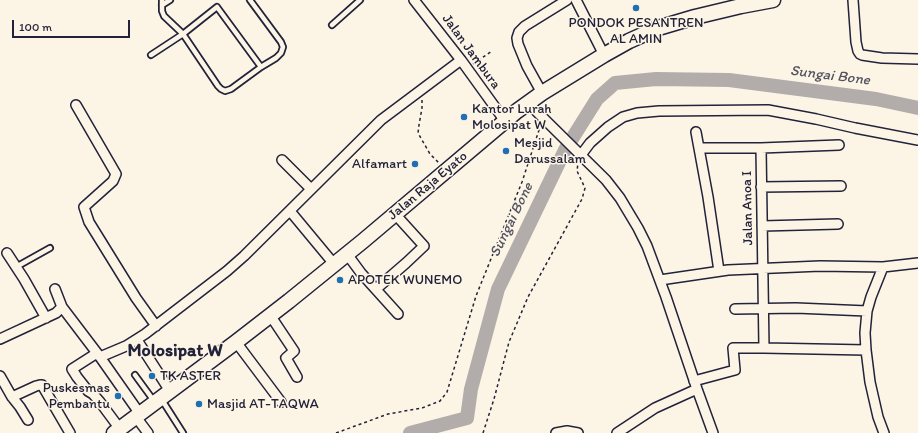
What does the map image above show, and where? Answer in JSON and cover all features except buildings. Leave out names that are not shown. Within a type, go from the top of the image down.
[{"type":"main road","name":"Jalan Raja Eyato","points":[[117,431],[236,342],[347,254],[505,121],[542,93],[604,55],[629,41],[658,28],[741,3],[773,0]]},
{"type":"street","name":"Jalan Jambura","points":[[414,0],[461,60],[505,121]]},
{"type":"street","points":[[542,93],[527,66],[517,38],[519,32],[525,26],[567,0]]},
{"type":"street","points":[[576,0],[604,55]]},
{"type":"street","points":[[853,0],[856,42],[858,52],[860,54],[882,58],[918,59]]},
{"type":"street","points":[[117,431],[100,402],[88,391],[72,369],[99,355],[126,346],[156,326],[244,256],[382,120],[461,60]]},
{"type":"street","points":[[528,103],[606,180],[620,198],[638,228],[647,246],[660,280],[695,385],[713,433]]},
{"type":"street","points":[[76,105],[116,174],[113,182],[84,207],[86,215],[136,298],[156,326]]},
{"type":"street","points":[[580,154],[608,127],[623,117],[637,113],[659,111],[768,110],[918,140]]},
{"type":"street","points":[[696,132],[720,270]]},
{"type":"street","points":[[699,148],[761,148],[839,145]]},
{"type":"street","name":"Jalan Anoa I","points":[[761,148],[764,348]]},
{"type":"street","points":[[282,160],[311,189]]},
{"type":"street","points":[[761,187],[841,186]]},
{"type":"street","points":[[290,211],[334,264]]},
{"type":"street","points":[[376,289],[424,246],[395,214]]},
{"type":"street","points":[[762,226],[838,224]]},
{"type":"street","points":[[7,253],[46,318]]},
{"type":"street","points":[[347,254],[361,274],[398,314]]},
{"type":"street","points":[[660,280],[720,270],[820,266],[883,267],[918,263]]},
{"type":"street","points":[[883,267],[867,311],[865,333],[871,389],[878,417],[884,433]]},
{"type":"street","points":[[55,289],[62,307],[99,355],[148,433]]},
{"type":"street","points":[[0,339],[56,313],[62,307]]},
{"type":"street","points":[[735,309],[763,308],[867,311]]},
{"type":"street","points":[[270,315],[294,351],[286,358],[296,377]]},
{"type":"street","points":[[137,340],[162,398]]},
{"type":"street","points":[[236,342],[281,402]]},
{"type":"street","points":[[617,433],[628,430],[655,408],[695,385],[734,370],[733,348],[866,350]]},
{"type":"street","points":[[0,376],[28,420]]},
{"type":"street","points":[[12,397],[36,386],[42,385],[70,433]]},
{"type":"street","points":[[556,433],[567,430],[578,433]]},
{"type":"lane","points":[[170,0],[162,3],[164,16],[182,34],[221,89],[225,91],[276,58],[281,53],[283,47],[281,42],[250,0]]},
{"type":"lane","points":[[332,25],[360,0]]},
{"type":"lane","points":[[151,55],[182,34],[217,7],[261,67]]},
{"type":"lane","points":[[16,267],[50,248]]},
{"type":"lane","points":[[135,375],[162,398],[183,433]]},
{"type":"path","points":[[467,68],[492,51]]},
{"type":"path","points":[[419,91],[422,99],[422,108],[418,133],[430,154],[446,170]]},
{"type":"path","points":[[336,433],[388,414],[422,408],[440,401],[447,392],[476,296],[522,182],[543,118]]},
{"type":"path","points":[[483,433],[494,399],[509,342],[528,297],[582,199],[585,188],[577,171],[580,154]]},
{"type":"waterway","name":"Sungai Bone","points":[[410,433],[467,418],[471,389],[498,289],[565,150],[597,99],[615,83],[656,79],[729,80],[876,99],[918,108]]},
{"type":"place","name":"PONDOK PESANTREN AL AMIN","points":[[636,8]]},
{"type":"place","name":"Kantor Lurah Molosipat W","points":[[464,117]]},
{"type":"place","name":"Mesjid Darussalam","points":[[506,151]]},
{"type":"place","name":"Alfamart","points":[[415,164]]},
{"type":"place","name":"APOTEK WUNEMO","points":[[340,280]]},
{"type":"place","name":"TK ASTER","points":[[152,376]]},
{"type":"place","name":"Puskesmas Pembantu","points":[[118,396]]},
{"type":"place","name":"Masjid AT-TAQWA","points":[[199,404]]},
{"type":"district","name":"Molosipat W","points":[[175,351]]}]
